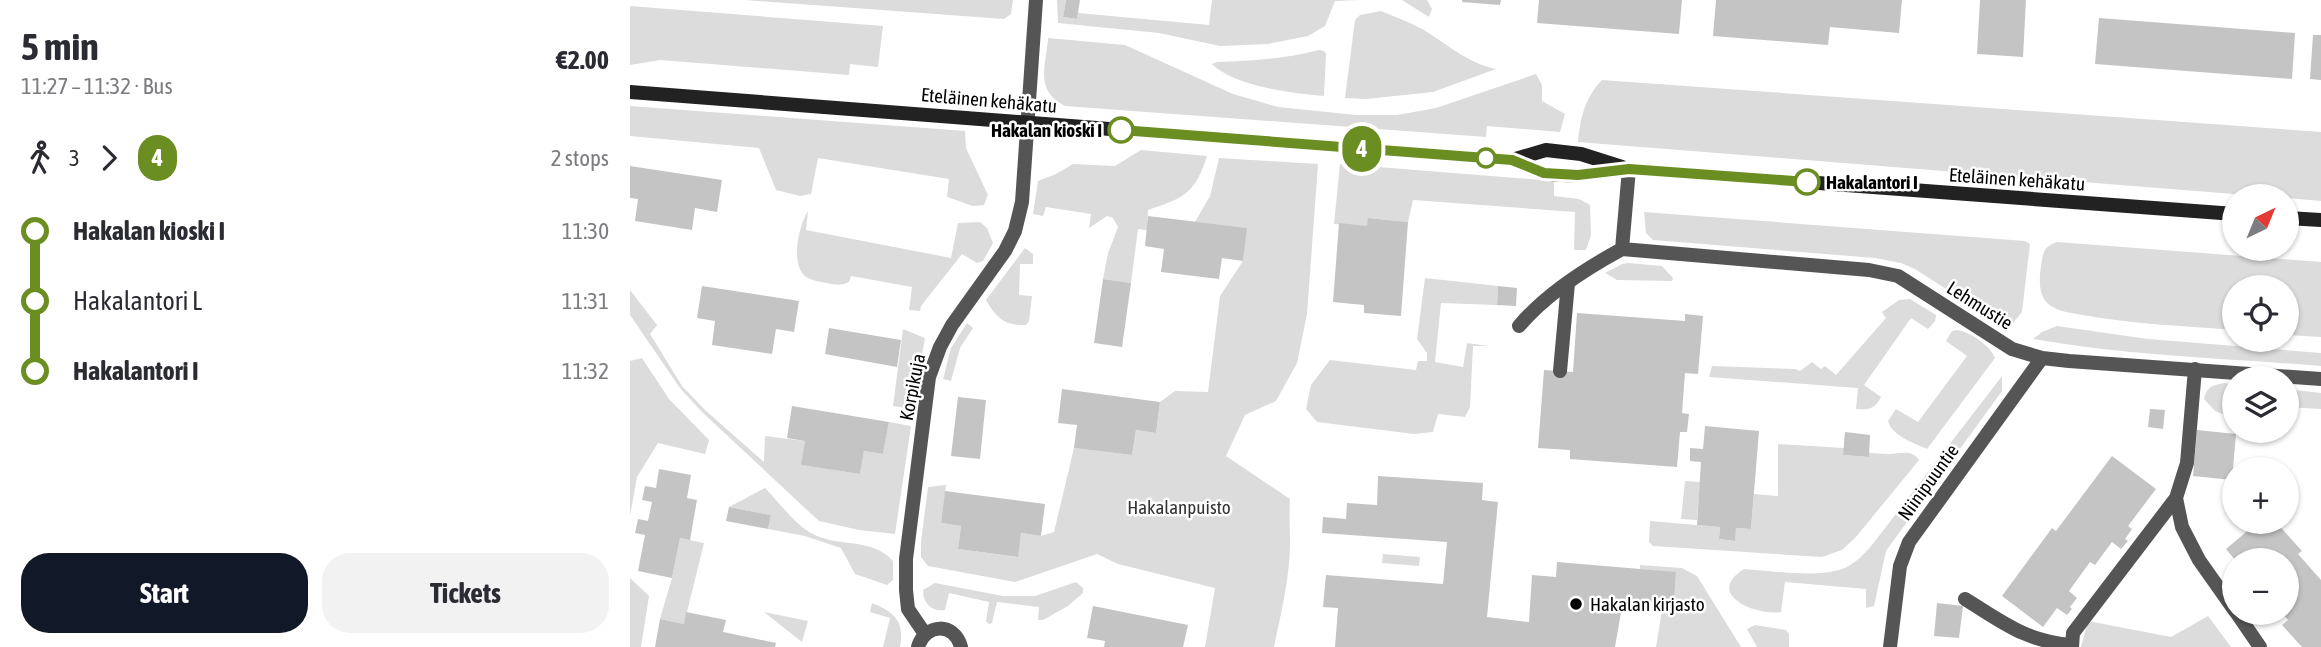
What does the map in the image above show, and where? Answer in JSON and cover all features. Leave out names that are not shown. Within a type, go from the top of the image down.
[{"type":"street","name":"Korpikuja","points":[[961,647],[958,637],[946,629],[938,628],[921,640],[908,609],[906,559],[929,377],[946,337],[1005,251],[1015,231],[1022,202],[1036,0]]},
{"type":"street","name":"Eteläinen kehäkatu","points":[[630,92],[1512,160],[1544,173],[1578,175],[1629,169],[2222,213]]},
{"type":"street","name":"Eteläinen kehäkatu","points":[[1512,160],[1546,150],[1581,154],[1629,169]]},
{"type":"street","points":[[1519,326],[1530,313],[1568,283],[1622,249],[1629,169]]},
{"type":"street","points":[[2300,219],[2321,220]]},
{"type":"street","name":"Lehmustie","points":[[1622,249],[1869,270],[1898,276],[2012,349],[2042,358],[2321,379]]},
{"type":"street","points":[[1560,371],[1568,283]]},
{"type":"street","name":"Niinipuuntie","points":[[1890,647],[1899,566],[1909,542],[2042,358]]},
{"type":"street","points":[[1965,599],[2022,635],[2072,646],[2073,633],[2176,498],[2186,463],[2195,369]]},
{"type":"street","points":[[2176,498],[2182,527],[2199,560],[2222,593]]},
{"type":"street","points":[[2244,625],[2260,647]]},
{"type":"green space","points":[[744,0],[1013,0],[1011,14],[1004,19]]},
{"type":"green space","points":[[1057,0],[1066,0],[1063,17],[1077,19],[1078,13],[1209,25],[1212,0],[1361,0],[1335,1],[1325,26],[1308,36],[1268,44],[1220,46],[1159,33],[1058,23]]},
{"type":"green space","points":[[1402,0],[1427,0],[1432,9],[1429,17]]},
{"type":"green space","points":[[630,6],[883,26],[878,67],[850,64],[849,75],[660,60],[630,65]]},
{"type":"green space","points":[[1381,11],[1422,29],[1468,59],[1496,69],[1433,92],[1366,99],[1345,98],[1355,20],[1360,15]]},
{"type":"green space","points":[[1048,38],[1125,45],[1233,94],[1278,107],[1356,115],[1397,115],[1436,108],[1536,74],[1542,85],[1542,101],[1565,114],[1560,132],[1487,126],[1486,137],[1065,106],[1055,100],[1045,85]]},
{"type":"green space","points":[[1319,50],[1326,54],[1324,96],[1281,91],[1249,83],[1222,72],[1212,64],[1281,57]]},
{"type":"green space","points":[[1602,80],[2321,132],[2321,201],[2300,199],[2300,184],[2222,184],[2222,193],[1578,142],[1584,109]]},
{"type":"green space","points":[[630,106],[965,131],[966,148],[988,195],[984,205],[973,206],[947,197],[949,179],[818,158],[811,194],[800,196],[776,190],[759,148],[630,136]]},
{"type":"green space","points":[[1141,150],[1207,156],[1193,187],[1179,198],[1148,210],[1147,230],[1138,229],[1131,283],[1103,279],[1108,253],[1118,227],[1113,218],[1107,216],[1089,228],[1091,214],[1046,207],[1043,216],[1033,214],[1038,181],[1073,164],[1115,166]]},
{"type":"green space","name":"Hakalanpuisto","points":[[1219,158],[1318,164],[1307,314],[1297,363],[1276,401],[1245,415],[1226,456],[1290,499],[1288,569],[1274,647],[1205,647],[1215,588],[1118,564],[1097,554],[1015,582],[928,566],[921,557],[921,542],[928,487],[946,485],[941,523],[961,526],[958,549],[1017,557],[1021,533],[1041,536],[1054,532],[1074,448],[1132,455],[1136,430],[1156,433],[1160,402],[1175,391],[1208,392],[1220,296],[1243,261],[1246,228],[1195,222],[1210,196]]},
{"type":"green space","points":[[1340,164],[1554,181],[1554,196],[1579,199],[1590,205],[1591,235],[1586,250],[1574,250],[1575,212],[1413,200],[1408,222],[1369,218],[1367,226],[1334,224]]},
{"type":"green space","points":[[808,211],[806,230],[951,258],[958,223],[980,222],[987,228],[993,243],[983,261],[977,263],[962,254],[921,306],[920,311],[909,310],[912,287],[851,276],[849,282],[836,285],[805,276],[800,270],[797,253],[799,234]]},
{"type":"green space","points":[[1644,212],[2025,241],[2030,244],[2022,312],[2008,329],[1915,269],[1901,263],[1875,258],[1653,240],[1646,233]]},
{"type":"green space","points":[[2057,242],[2222,254],[2222,261],[2321,262],[2321,337],[2299,336],[2299,275],[2222,275],[2222,329],[2120,321],[2058,310],[2047,303],[2040,283],[2042,257],[2049,246]]},
{"type":"green space","points":[[1025,248],[1033,254],[1033,264],[1020,264],[1019,295],[1032,296],[1029,321],[1026,325],[1019,325],[1002,320],[986,300]]},
{"type":"green space","points":[[1628,263],[1662,266],[1673,278],[1672,281],[1617,280],[1605,273]]},
{"type":"green space","points":[[1425,278],[1498,286],[1497,305],[1441,303],[1435,362],[1463,367],[1467,343],[1489,346],[1473,346],[1470,407],[1465,417],[1438,414],[1433,432],[1414,434],[1317,422],[1306,409],[1311,385],[1330,360],[1416,370],[1418,361],[1427,361],[1427,353],[1417,339]]},
{"type":"green space","points":[[630,290],[657,325],[650,334],[682,386],[764,462],[765,436],[805,441],[802,465],[860,474],[864,451],[883,454],[889,422],[911,426],[895,534],[859,530],[819,521],[807,510],[680,388],[630,315]]},
{"type":"green space","points":[[1910,299],[1936,315],[1935,321],[1928,329],[1911,318],[1864,385],[1881,397],[1871,408],[1856,409],[1858,388],[1709,377],[1712,366],[1800,371],[1812,362],[1821,369],[1825,366],[1836,375],[1886,318],[1882,312],[1899,300]]},
{"type":"green space","points":[[967,323],[973,328],[960,348],[951,381],[943,379],[951,348]]},
{"type":"green space","points":[[2057,326],[2148,339],[2222,345],[2222,352],[2321,353],[2321,366],[2141,353],[2033,339]]},
{"type":"green space","points":[[903,329],[925,338],[912,409],[893,406]]},
{"type":"green space","points":[[1957,330],[1979,340],[1995,358],[1927,449],[1899,435],[1888,421],[1896,409],[1918,422],[1967,356],[1946,341],[1952,331]]},
{"type":"green space","points":[[642,358],[669,399],[709,440],[705,454],[658,443],[637,477],[630,516],[630,361]]},
{"type":"green space","points":[[2002,376],[2002,391],[1886,551],[1874,606],[1866,608],[1866,589],[1785,582],[1781,612],[1747,607],[1731,595],[1729,587],[1733,578],[1744,569],[1819,573],[1842,569],[1855,562],[1872,545]]},
{"type":"green space","points":[[2222,384],[2222,414],[2215,411],[2204,399],[2211,387]]},
{"type":"green space","points":[[2299,390],[2321,393],[2321,409],[2299,408]]},
{"type":"green space","points":[[1778,444],[1844,448],[1843,455],[1868,457],[1869,453],[1908,453],[1919,460],[1856,537],[1842,550],[1822,557],[1653,546],[1649,542],[1650,521],[1720,527],[1719,539],[1734,541],[1736,528],[1751,529],[1754,494],[1778,496]]},
{"type":"green space","points":[[1685,481],[1700,482],[1697,520],[1681,519]]},
{"type":"green space","points":[[765,488],[796,521],[817,536],[867,546],[885,554],[893,561],[893,580],[887,585],[855,574],[841,548],[805,536],[768,529],[771,515],[729,507]]},
{"type":"green space","points":[[680,538],[704,543],[684,624],[660,619]]},
{"type":"green space","points":[[1383,554],[1420,557],[1419,566],[1382,563]]},
{"type":"green space","points":[[1640,565],[1682,568],[1697,576],[1741,647],[1656,647],[1663,604],[1674,604],[1676,573],[1640,569]]},
{"type":"green space","points":[[630,578],[649,596],[641,647],[630,647]]},
{"type":"green space","points":[[1076,582],[1083,588],[1083,593],[1068,606],[1043,620],[1038,620],[1039,607],[997,602],[992,623],[989,624],[986,621],[989,602],[949,593],[945,610],[936,610],[926,603],[923,595],[923,590],[935,583],[1003,596],[1035,596]]},
{"type":"green space","points":[[872,603],[896,619],[901,630],[900,647],[883,647],[890,618],[870,612]]},
{"type":"green space","points":[[764,612],[808,621],[802,642]]},
{"type":"green space","points":[[2208,616],[2231,647],[2081,647],[2088,621],[2171,637]]},
{"type":"green space","points":[[1755,625],[1786,630],[1789,634],[1789,647],[1757,647],[1747,629]]},
{"type":"building","points":[[1066,0],[1080,0],[1077,19],[1063,17]]},
{"type":"building","points":[[1462,0],[1501,0],[1500,5]]},
{"type":"building","points":[[1539,0],[1682,0],[1679,34],[1537,23]]},
{"type":"building","points":[[1716,0],[1902,0],[1899,33],[1830,27],[1828,45],[1713,36]]},
{"type":"building","points":[[1980,0],[2026,0],[2023,57],[1977,54]]},
{"type":"building","points":[[2099,18],[2295,33],[2292,79],[2095,64]]},
{"type":"building","points":[[2313,35],[2321,35],[2321,80],[2310,79]]},
{"type":"building","points":[[630,166],[722,180],[717,212],[695,208],[692,230],[635,221],[638,199],[630,198]]},
{"type":"building","points":[[1148,216],[1247,228],[1243,261],[1222,258],[1219,279],[1161,272],[1164,249],[1145,246]]},
{"type":"building","points":[[1368,218],[1408,222],[1401,316],[1364,313],[1364,305],[1333,302],[1339,223],[1367,226]]},
{"type":"building","points":[[1103,279],[1131,283],[1122,347],[1094,343]]},
{"type":"building","points":[[702,286],[799,301],[794,332],[776,329],[772,354],[712,345],[715,321],[697,318]]},
{"type":"building","points":[[1498,286],[1517,288],[1516,306],[1497,305]]},
{"type":"building","points":[[1577,313],[1685,321],[1685,314],[1703,316],[1698,374],[1685,373],[1682,413],[1689,414],[1687,432],[1680,432],[1677,467],[1570,459],[1570,450],[1538,448],[1544,370],[1573,372]]},
{"type":"building","points":[[829,328],[901,340],[897,367],[825,354]]},
{"type":"building","points":[[1062,389],[1160,402],[1156,433],[1136,430],[1132,455],[1074,448],[1077,425],[1058,423]]},
{"type":"building","points":[[958,397],[986,400],[980,459],[951,456]]},
{"type":"building","points":[[792,406],[889,422],[883,454],[864,451],[860,474],[801,465],[805,441],[787,438]]},
{"type":"building","points":[[2150,409],[2165,410],[2163,429],[2148,427]]},
{"type":"building","points":[[1705,426],[1759,431],[1751,529],[1736,528],[1735,541],[1719,539],[1720,527],[1697,525],[1701,462],[1690,461],[1690,448],[1703,449]]},
{"type":"building","points":[[2197,430],[2222,433],[2222,443],[2235,443],[2234,457],[2222,457],[2222,479],[2193,476]]},
{"type":"building","points":[[1845,432],[1870,435],[1869,457],[1843,455]]},
{"type":"building","points":[[2112,456],[2156,489],[2128,526],[2132,529],[2125,539],[2128,541],[2121,549],[2112,542],[2095,565],[2090,562],[2069,591],[2077,598],[2070,607],[2072,609],[2067,615],[2057,608],[2043,627],[2002,596],[2052,528],[2056,531]]},
{"type":"building","points":[[659,469],[691,475],[687,498],[697,500],[690,540],[680,538],[672,578],[638,571],[645,535],[635,533],[638,519],[648,521],[652,502],[642,500],[645,486],[656,488]]},
{"type":"building","points":[[1378,476],[1483,483],[1482,500],[1498,502],[1487,617],[1529,622],[1532,575],[1556,577],[1557,562],[1676,572],[1674,604],[1623,601],[1615,647],[1335,647],[1338,608],[1323,607],[1326,575],[1443,584],[1447,542],[1322,533],[1323,517],[1346,519],[1347,503],[1377,505]]},
{"type":"building","points":[[945,491],[1045,504],[1041,536],[1021,533],[1018,557],[958,549],[961,526],[941,523]]},
{"type":"building","points":[[729,507],[771,515],[768,529],[726,521]]},
{"type":"building","points":[[2244,534],[2287,534],[2302,551],[2299,553],[2299,548],[2227,548]]},
{"type":"building","points":[[2299,555],[2321,580],[2321,647],[2302,647],[2282,625],[2299,625]]},
{"type":"building","points":[[1937,603],[1963,606],[1959,638],[1934,636]]},
{"type":"building","points":[[1093,606],[1188,625],[1183,647],[1104,647],[1105,641],[1087,638]]},
{"type":"building","points":[[686,612],[726,620],[723,632],[776,643],[775,647],[655,647],[660,619],[684,624]]},
{"type":"bus line","name":"4","points":[[1121,130],[1512,160],[1544,173],[1578,175],[1629,169],[1807,182]]},
{"type":"place","name":"Hakalan kioski I","points":[[1121,130]]},
{"type":"place","name":"Hakalantori I","points":[[1807,182]]},
{"type":"place","name":"Hakalan kirjasto","points":[[1576,604]]}]
